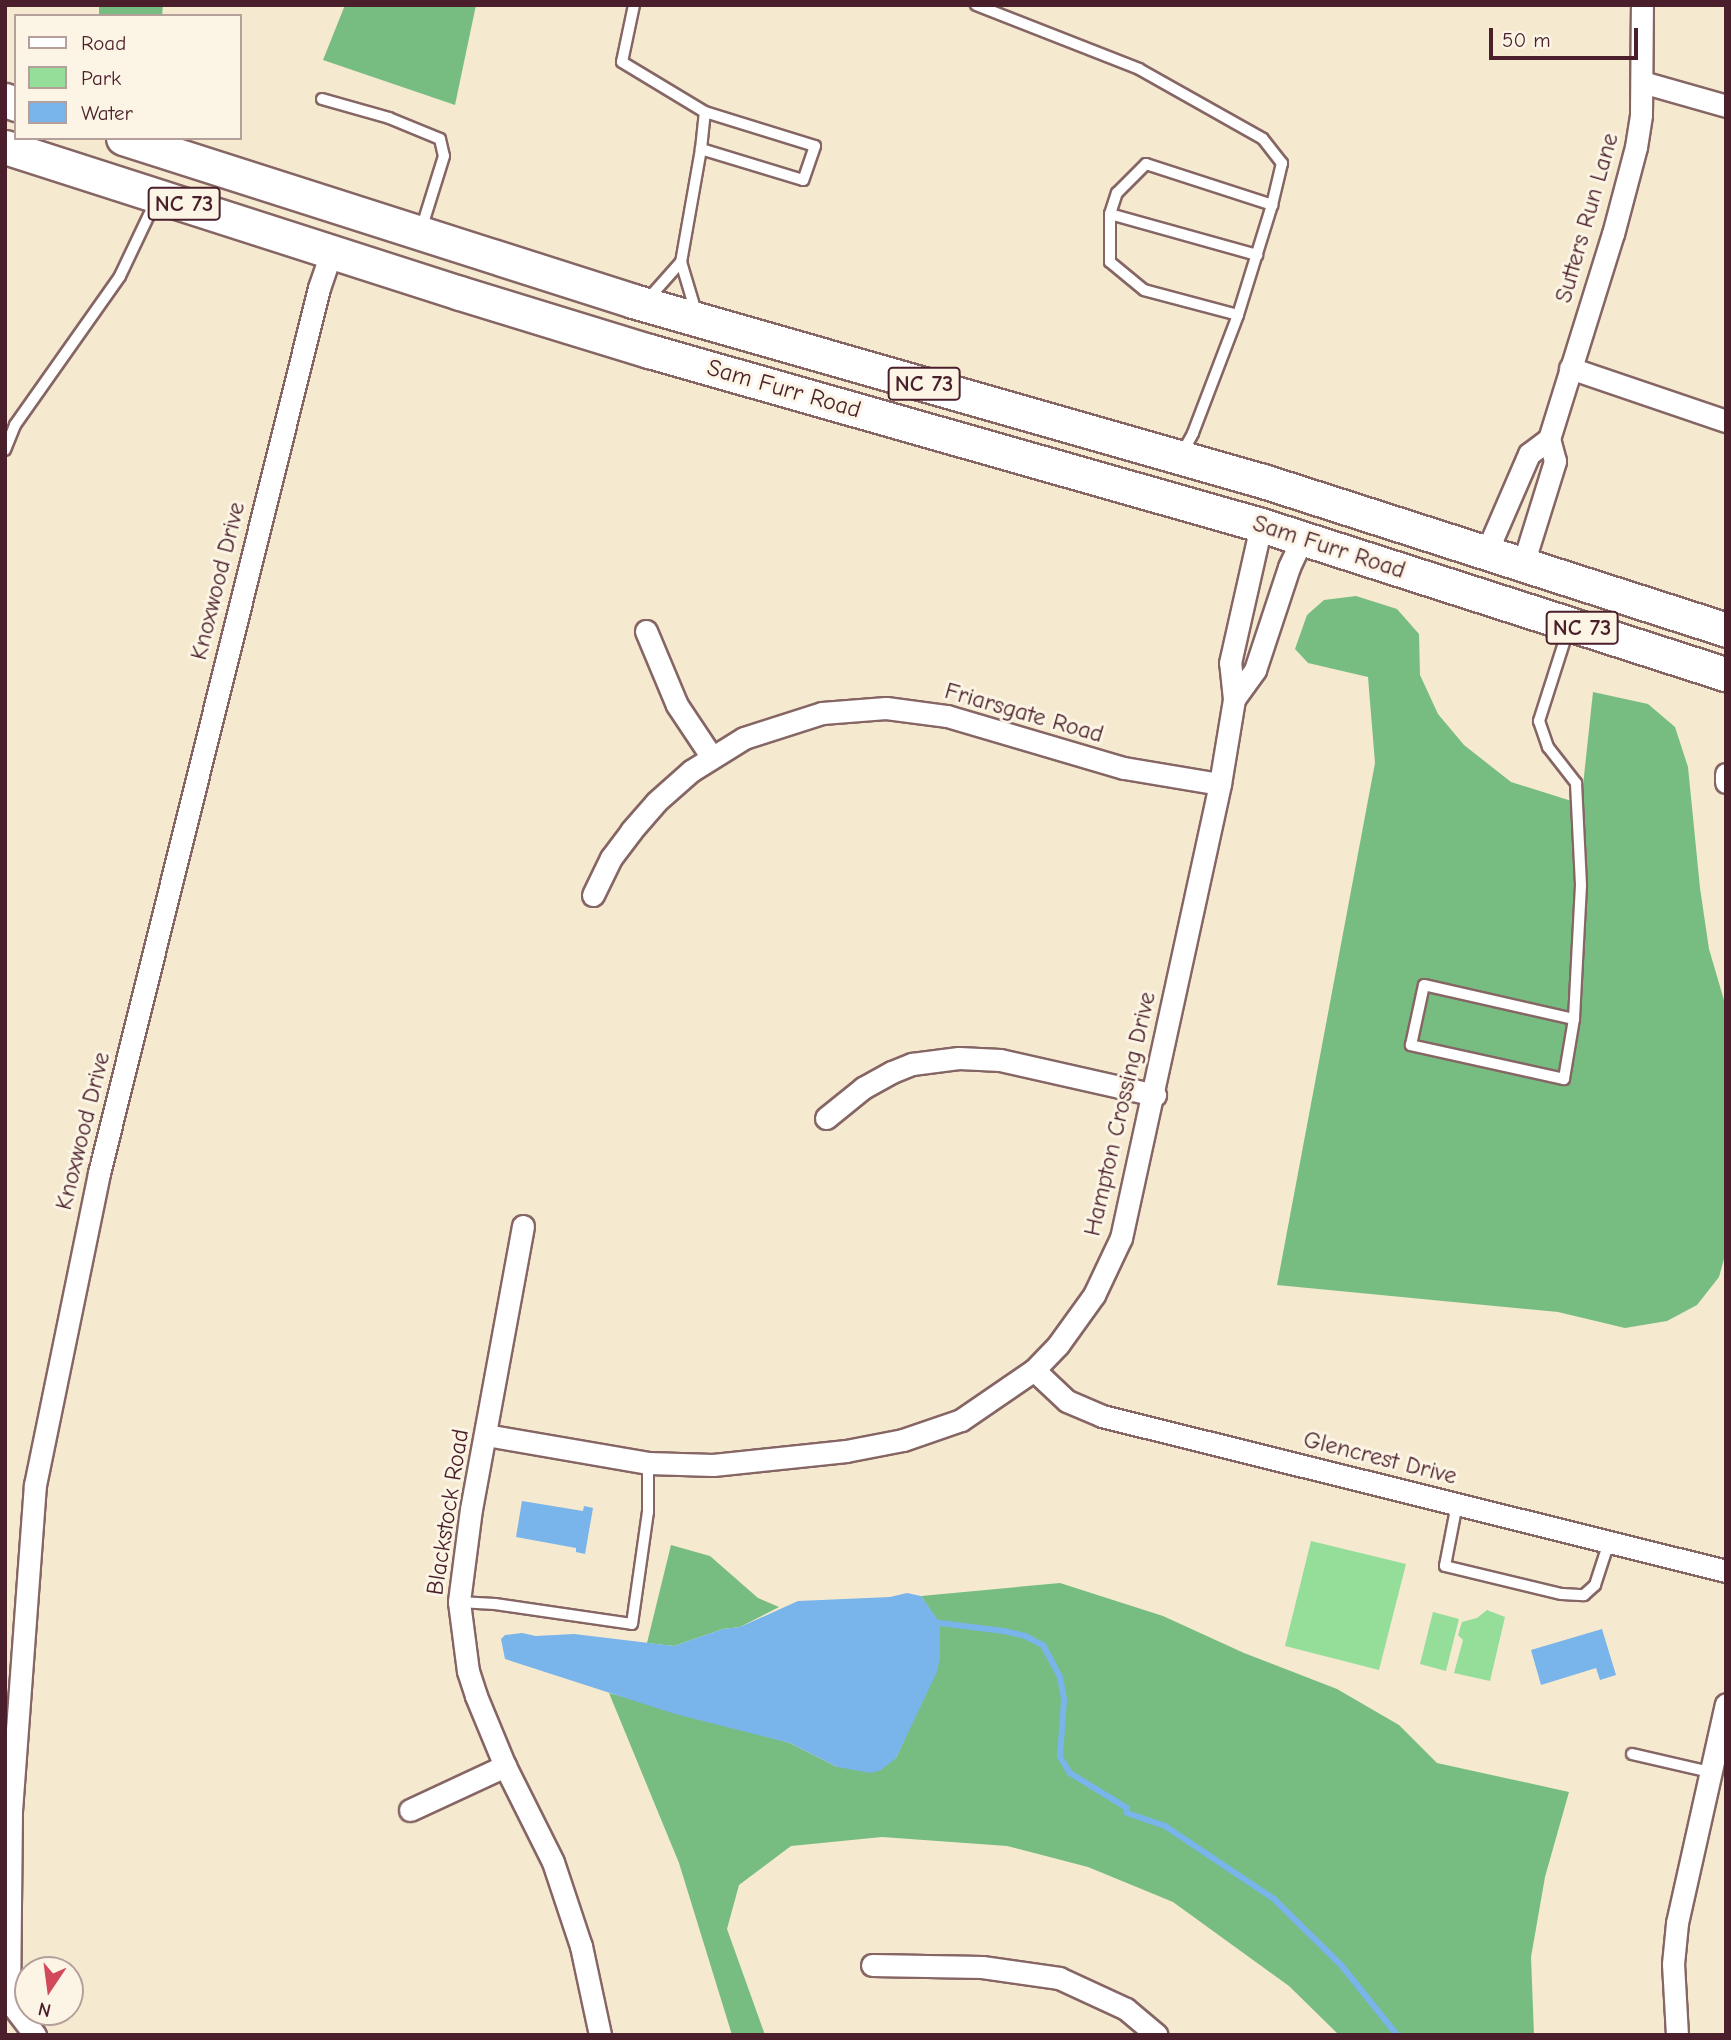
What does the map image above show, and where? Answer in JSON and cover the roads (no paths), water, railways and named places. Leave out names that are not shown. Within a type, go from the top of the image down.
[{"type":"main road","name":"Sam Furr Road","points":[[129,140],[638,302],[1180,457],[1487,551],[1726,630]]},
{"type":"main road","name":"Sam Furr Road","points":[[5,147],[649,351],[1261,525],[1726,674]]},
{"type":"main road","points":[[332,250],[340,240],[366,240],[471,272],[638,302]]},
{"type":"main road","points":[[1115,482],[1331,528],[1488,574],[1513,572],[1523,564]]},
{"type":"street","name":"Sutters Run Lane","points":[[1523,564],[1555,461],[1549,439],[1626,190],[1641,114],[1642,5]]},
{"type":"street","points":[[1642,82],[1726,106]]},
{"type":"street","name":"Knoxwood Drive","points":[[35,2035],[9,2001],[13,1656],[35,1485],[79,1263],[186,817],[319,288],[332,250]]},
{"type":"street","points":[[1570,368],[1726,421]]},
{"type":"street","name":"Sutters Run Lane","points":[[1487,551],[1529,454],[1549,439]]},
{"type":"street","name":"Hampton Crossing Drive","points":[[486,1436],[648,1464],[713,1465],[797,1458],[904,1440],[961,1420],[1034,1370],[1058,1345],[1094,1295],[1121,1238],[1220,784],[1234,699],[1230,663],[1261,525]]},
{"type":"street","name":"Hampton Crossing Drive","points":[[1234,699],[1255,670],[1289,567],[1302,539]]},
{"type":"street","points":[[646,631],[677,705],[711,756]]},
{"type":"street","name":"Friarsgate Road","points":[[593,895],[611,858],[670,788],[711,756],[744,738],[799,718],[886,708],[947,716],[1124,768],[1220,784]]},
{"type":"street","points":[[1726,774],[1726,782]]},
{"type":"street","points":[[826,1118],[863,1088],[892,1072],[912,1064],[959,1058],[1000,1060],[1154,1095]]},
{"type":"street","name":"Blackstock Road","points":[[523,1226],[471,1509],[459,1602],[468,1671],[505,1766],[553,1862],[581,1946],[600,2035]]},
{"type":"street","name":"Glencrest Drive","points":[[1034,1370],[1067,1401],[1102,1416],[1726,1571]]},
{"type":"street","points":[[1678,2035],[1673,1964],[1677,1923],[1726,1704]]},
{"type":"street","points":[[410,1810],[505,1766]]},
{"type":"street","points":[[872,1965],[982,1966],[1059,1978],[1126,2009],[1157,2035]]},
{"type":"lane","points":[[634,5],[622,62],[705,112],[815,146],[803,180],[701,149]]},
{"type":"lane","points":[[976,5],[1139,69],[1263,139],[1282,163],[1238,315],[1193,433],[1180,457]]},
{"type":"lane","points":[[322,99],[389,118],[440,139],[444,156],[420,233]]},
{"type":"lane","points":[[698,320],[681,262],[705,112]]},
{"type":"lane","points":[[1238,315],[1144,290],[1110,262],[1110,214],[1117,193],[1146,164],[1272,205]]},
{"type":"lane","points":[[5,450],[23,414],[120,276],[159,196]]},
{"type":"lane","points":[[1110,214],[1257,255]]},
{"type":"lane","points":[[638,302],[681,262]]},
{"type":"lane","points":[[1570,624],[1539,721],[1548,747],[1576,783],[1581,885],[1574,1019],[1564,1079],[1410,1045],[1424,985],[1574,1019]]},
{"type":"lane","points":[[459,1602],[495,1604],[632,1625],[648,1512],[648,1464]]},
{"type":"lane","points":[[1457,1504],[1445,1566],[1562,1594],[1584,1595],[1595,1586],[1608,1542]]},
{"type":"lane","points":[[1632,1754],[1710,1772]]},
{"type":"water","points":[[522,1501],[583,1511],[584,1506],[593,1508],[585,1554],[576,1552],[576,1548],[516,1537]]},
{"type":"water","points":[[907,1593],[921,1596],[940,1623],[937,1672],[896,1758],[881,1770],[871,1773],[837,1767],[790,1743],[675,1714],[505,1659],[501,1639],[505,1635],[522,1633],[536,1636],[574,1634],[674,1646],[723,1629],[740,1627],[798,1601],[890,1597]]},
{"type":"water","points":[[1602,1629],[1616,1675],[1600,1680],[1596,1668],[1541,1685],[1531,1650]]},
{"type":"waterway","points":[[934,1626],[940,1623],[1004,1631],[1025,1636],[1043,1645],[1060,1677],[1064,1700],[1060,1757],[1070,1773],[1127,1808],[1127,1813],[1165,1826],[1274,1899],[1341,1965],[1397,2035]]}]
